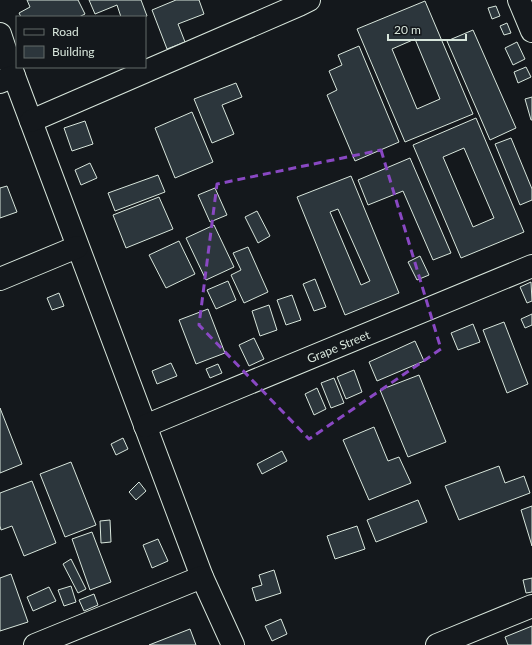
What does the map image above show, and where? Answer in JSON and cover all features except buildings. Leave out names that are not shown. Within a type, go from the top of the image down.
[{"type":"street","points":[[31,121],[309,0]]},
{"type":"street","points":[[519,0],[532,30]]},
{"type":"street","points":[[0,34],[7,79],[31,121],[202,577],[233,645]]},
{"type":"street","points":[[0,279],[77,247]]},
{"type":"street","name":"Grape Street","points":[[145,426],[532,266]]},
{"type":"street","points":[[34,645],[202,577]]},
{"type":"street","points":[[437,645],[532,606]]},
{"type":"highlighted area","points":[[381,150],[441,349],[309,439],[199,325],[217,184]]}]
